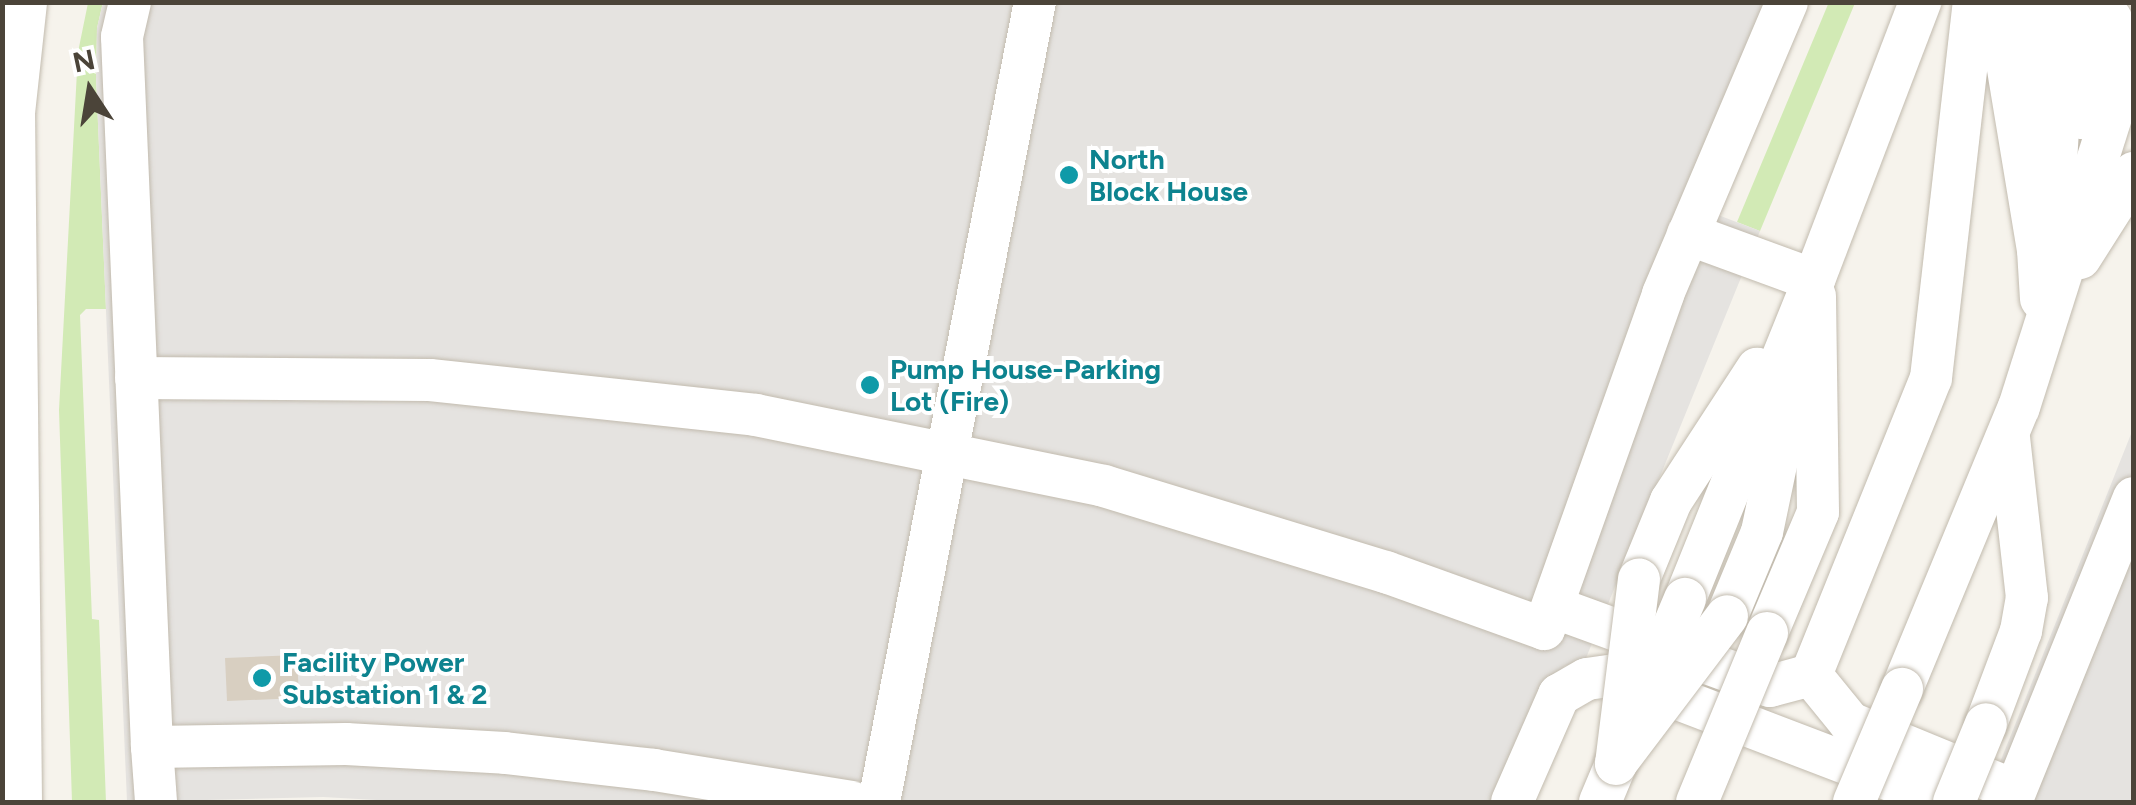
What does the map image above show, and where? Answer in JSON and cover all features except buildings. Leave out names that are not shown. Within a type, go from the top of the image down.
[{"type":"street","points":[[130,2],[122,37],[156,802]]},
{"type":"street","points":[[880,802],[1035,2]]},
{"type":"street","points":[[136,378],[430,380],[756,415],[1104,486],[1246,527],[1544,629],[1597,471],[1688,234],[1787,2]]},
{"type":"street","points":[[1600,802],[1814,280],[1920,2]]},
{"type":"street","points":[[1811,675],[1930,378],[1974,2]]},
{"type":"street","points":[[2014,2],[2008,18],[2005,51],[2038,250],[2040,340]]},
{"type":"street","points":[[2,72],[23,18]]},
{"type":"street","points":[[21,802],[10,472],[14,113],[23,18]]},
{"type":"street","points":[[2094,18],[2040,340],[2044,249],[2034,62],[2037,30],[2094,18]]},
{"type":"street","points":[[1854,802],[2010,432],[2040,340],[2134,114]]},
{"type":"street","points":[[2040,340],[2081,256],[2134,172]]},
{"type":"street","points":[[2040,340],[2088,260],[2134,204]]},
{"type":"street","points":[[2040,340],[2076,285],[2134,225]]},
{"type":"street","points":[[1688,234],[1814,280]]},
{"type":"street","points":[[1697,802],[1818,512],[1814,280]]},
{"type":"street","points":[[1512,802],[1559,694],[1588,679],[1616,675],[1951,802],[1986,724],[2021,630],[2027,598],[2010,432]]},
{"type":"street","points":[[1811,675],[1850,723],[2013,796],[2134,498]]},
{"type":"street","points":[[1553,607],[1770,686],[1811,675]]},
{"type":"street","points":[[152,747],[346,744],[505,754],[654,770],[850,802]]},
{"type":"green space","points":[[103,2],[97,28],[96,77],[106,309],[86,309],[80,315],[92,619],[99,620],[106,802],[72,802],[59,410],[78,52],[88,3]]},
{"type":"green space","points":[[1829,2],[1855,3],[1760,231],[1737,222]]},
{"type":"shaded area","points":[[103,2],[1807,3],[1718,215],[1760,231],[1586,658],[1565,666],[1544,686],[1491,802],[412,802],[323,797],[127,802],[96,77],[97,28]]},
{"type":"shaded area","points":[[2133,429],[2133,802],[1984,802],[2011,735]]},
{"type":"place","name":"North Block House","points":[[1069,175]]},
{"type":"place","name":"Pump House-Parking Lot (Fire)","points":[[870,385]]},
{"type":"place","name":"Facility Power Substation 1 & 2","points":[[262,678]]}]
